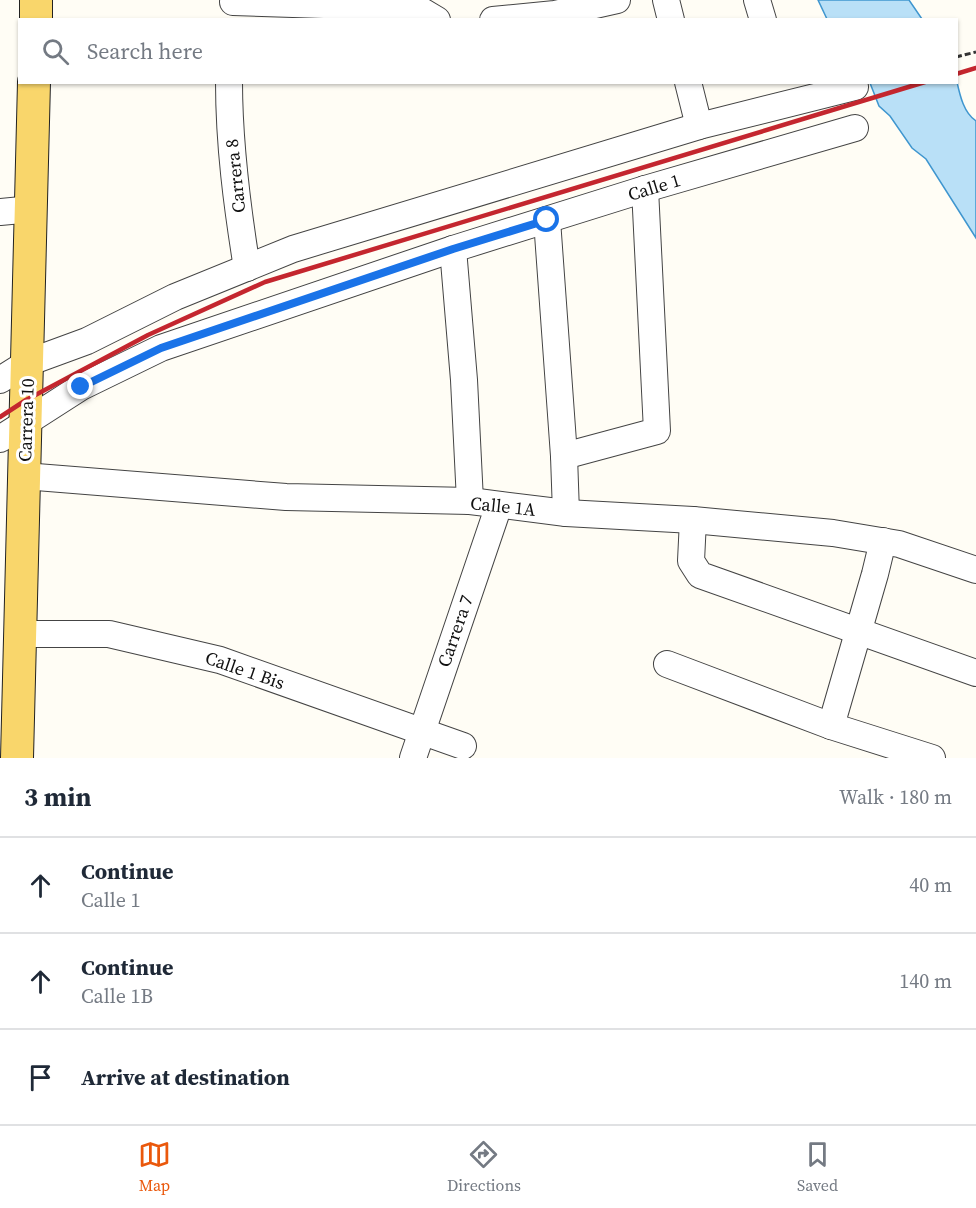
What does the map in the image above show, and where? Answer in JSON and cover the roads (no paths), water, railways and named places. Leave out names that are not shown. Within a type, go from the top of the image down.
[{"type":"main road","points":[[36,0],[36,18]]},
{"type":"main road","name":"Carrera 10","points":[[17,758],[34,84]]},
{"type":"street","points":[[440,0],[444,18]]},
{"type":"street","points":[[514,18],[555,14],[617,0]]},
{"type":"street","points":[[666,0],[670,18]]},
{"type":"street","points":[[757,0],[762,18]]},
{"type":"street","points":[[233,7],[351,3],[417,8],[434,18]]},
{"type":"street","name":"Carrera 8","points":[[229,84],[229,126],[247,268]]},
{"type":"street","points":[[688,84],[699,126]]},
{"type":"street","points":[[0,380],[27,363],[64,351],[175,297],[293,249],[699,126],[784,94],[855,87]]},
{"type":"street","name":"Calle 1","points":[[0,439],[81,387],[161,348],[453,249],[645,189],[855,128]]},
{"type":"street","points":[[564,456],[657,431],[645,189]]},
{"type":"street","points":[[0,212],[32,209]]},
{"type":"street","points":[[547,220],[566,513]]},
{"type":"street","points":[[453,249],[464,380],[470,501]]},
{"type":"street","name":"Calle 1A","points":[[24,476],[286,497],[470,501],[566,513],[693,520],[833,533],[899,544],[976,570]]},
{"type":"street","name":"Carrera 7","points":[[413,758],[499,505]]},
{"type":"street","points":[[693,520],[691,561],[700,575],[976,673]]},
{"type":"street","points":[[831,726],[883,541]]},
{"type":"street","name":"Calle 1 Bis","points":[[19,634],[109,634],[145,641],[220,660],[463,746]]},
{"type":"street","points":[[667,664],[831,726],[932,758]]},
{"type":"water","points":[[818,0],[909,0],[921,18],[827,18]]},
{"type":"water","points":[[870,84],[958,84],[966,109],[976,121],[976,238],[926,159],[912,148],[890,116],[879,106]]},
{"type":"railway","points":[[958,73],[976,68]]},
{"type":"railway","points":[[0,417],[26,400],[148,335],[265,282],[918,84]]}]
